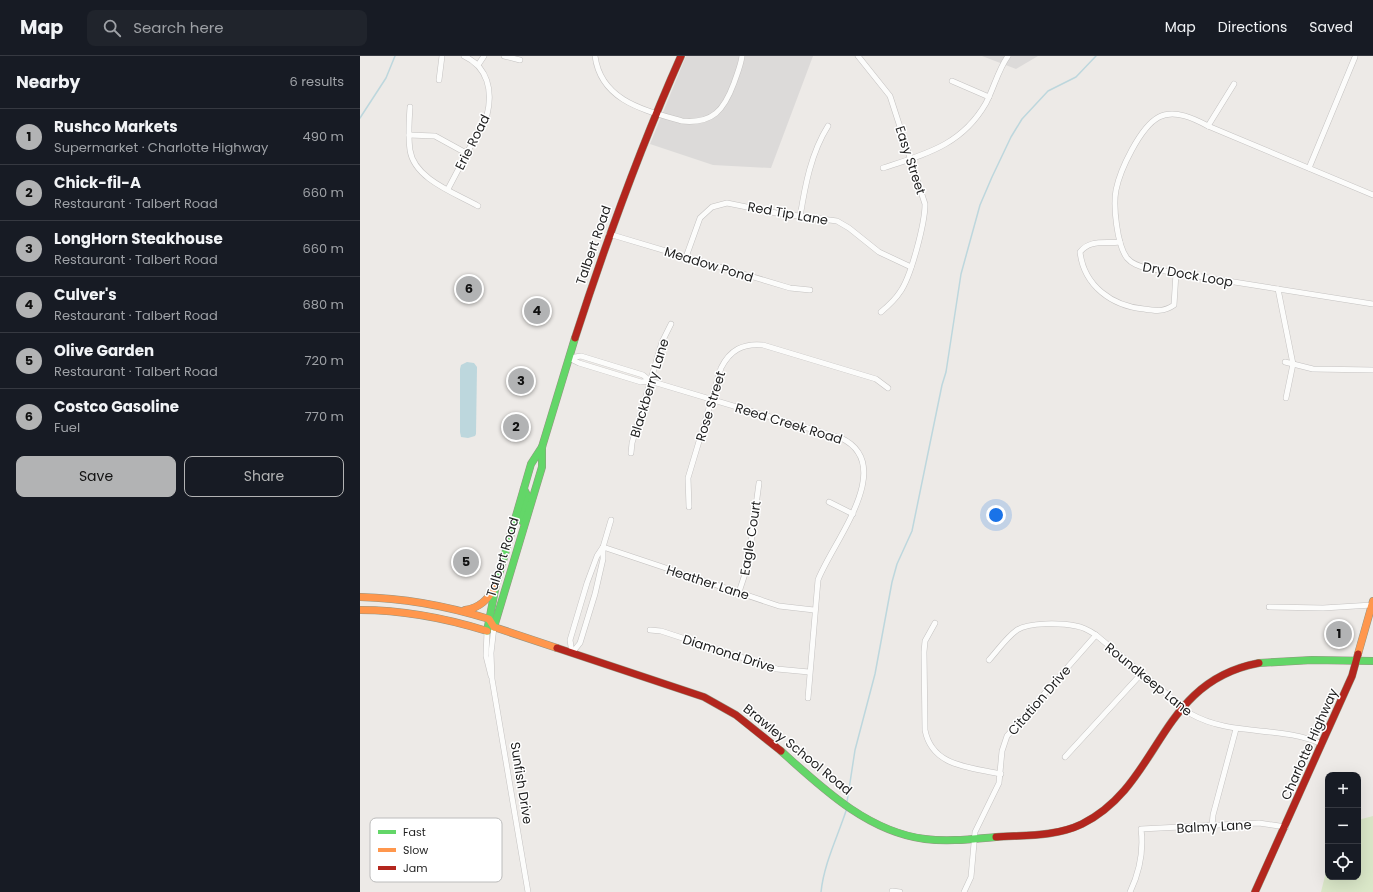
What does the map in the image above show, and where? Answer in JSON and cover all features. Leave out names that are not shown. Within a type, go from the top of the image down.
[{"type":"main road","name":"Talbert Road","points":[[489,619],[494,602],[496,585],[531,464],[542,447],[609,234],[655,112],[681,56]]},
{"type":"main road","name":"Talbert Road","points":[[494,627],[542,467],[542,447]]},
{"type":"main road","points":[[518,548],[527,495],[524,489]]},
{"type":"main road","points":[[462,610],[480,606],[490,596],[496,585]]},
{"type":"main road","points":[[360,597],[416,601],[462,610],[489,619],[494,627],[487,631],[423,614],[392,610],[360,610]]},
{"type":"main road","name":"Charlotte Highway","points":[[1255,892],[1286,826],[1358,660],[1373,603]]},
{"type":"main road","name":"Sunfish Drive","points":[[487,631],[489,619]]},
{"type":"main road","name":"Brawley School Road","points":[[494,627],[689,691],[721,706],[751,725],[824,788],[875,822],[895,831],[923,838],[947,840],[1061,832],[1090,819],[1109,807],[1128,788],[1166,728],[1182,707],[1200,689],[1212,681],[1253,663],[1295,659],[1373,661]]},
{"type":"street","points":[[438,80],[442,56]]},
{"type":"street","name":"Erie Road","points":[[448,189],[487,115],[490,105],[490,88],[478,65],[464,56]]},
{"type":"street","points":[[478,65],[484,56]]},
{"type":"street","points":[[504,56],[520,60]]},
{"type":"street","points":[[595,56],[599,76],[610,90],[632,105],[689,122],[704,120],[717,113],[728,98],[742,56]]},
{"type":"street","name":"Easy Street","points":[[858,56],[890,96],[926,204],[925,220],[901,291],[881,312]]},
{"type":"street","points":[[883,168],[937,149],[965,131],[978,116],[989,97],[1008,56]]},
{"type":"street","points":[[1309,168],[1355,57]]},
{"type":"street","points":[[952,81],[989,97]]},
{"type":"street","points":[[1208,126],[1234,84]]},
{"type":"street","points":[[410,107],[410,152],[419,171],[426,177],[478,206]]},
{"type":"street","name":"Dry Dock Loop","points":[[1373,195],[1208,126],[1195,119],[1176,114],[1159,117],[1148,126],[1135,144],[1116,190],[1115,205],[1120,242],[1128,259],[1134,264],[1146,268],[1373,304]]},
{"type":"street","points":[[800,216],[810,169],[820,140],[828,126]]},
{"type":"street","points":[[409,135],[435,136],[466,153]]},
{"type":"street","name":"Red Tip Lane","points":[[686,257],[700,218],[707,210],[717,205],[727,203],[776,213],[830,220],[844,224],[879,252],[910,267]]},
{"type":"street","name":"Meadow Pond","points":[[609,234],[790,288],[810,290]]},
{"type":"street","points":[[1120,242],[1094,242],[1085,246],[1080,252],[1081,265],[1087,276],[1096,288],[1107,297],[1121,304],[1135,308],[1165,311],[1174,305],[1176,273]]},
{"type":"street","points":[[1278,289],[1293,364],[1286,398]]},
{"type":"street","name":"Blackberry Lane","points":[[631,453],[632,443],[662,342],[671,324]]},
{"type":"street","name":"Rose Street","points":[[689,507],[688,478],[726,359],[733,351],[742,346],[753,344],[764,345],[876,379],[888,388]]},
{"type":"street","name":"Reed Creek Road","points":[[569,358],[579,363],[640,382],[650,381],[841,438],[851,443],[858,450],[863,459],[865,470],[864,480],[853,514],[823,569],[816,591],[808,698]]},
{"type":"street","points":[[1285,362],[1323,369],[1373,370]]},
{"type":"street","name":"Eagle Court","points":[[740,592],[748,565],[759,483]]},
{"type":"street","points":[[829,502],[853,514]]},
{"type":"street","points":[[572,652],[580,643],[595,594],[603,559],[603,547],[611,520]]},
{"type":"street","points":[[572,652],[570,640],[578,612],[597,556],[603,547]]},
{"type":"street","name":"Heather Lane","points":[[603,547],[784,607],[814,610]]},
{"type":"street","points":[[1269,607],[1323,608],[1373,603]]},
{"type":"street","points":[[935,623],[925,641],[924,652],[925,730],[927,741],[941,758],[951,762],[1001,774]]},
{"type":"street","name":"Roundkeep Lane","points":[[989,660],[1010,636],[1027,626],[1076,626],[1086,629],[1096,635],[1182,707],[1202,720],[1236,729],[1286,733],[1308,738],[1322,744]]},
{"type":"street","name":"Sunfish Drive","points":[[494,627],[491,653],[492,679],[528,892]]},
{"type":"street","name":"Diamond Drive","points":[[650,630],[661,630],[777,669],[809,672]]},
{"type":"street","name":"Sunfish Drive","points":[[487,631],[486,656],[488,670],[492,679]]},
{"type":"street","name":"Citation Drive","points":[[964,892],[971,877],[974,839],[983,813],[996,793],[1001,774],[1002,751],[1006,736],[1096,635]]},
{"type":"street","points":[[1065,757],[1142,673]]},
{"type":"street","points":[[1212,826],[1213,815],[1236,729]]},
{"type":"street","name":"Balmy Lane","points":[[1130,892],[1141,863],[1141,830],[1259,824],[1286,826]]},
{"type":"street","points":[[892,891],[900,892]]},
{"type":"shaded area","points":[[686,56],[813,56],[771,168],[713,165],[650,144]]},
{"type":"shaded area","points":[[982,56],[1038,56],[1016,69]]},
{"type":"green space","points":[[1373,816],[1373,892],[1321,892],[1325,876],[1325,880],[1361,880],[1361,819]]},
{"type":"water","points":[[467,362],[474,363],[477,367],[476,434],[475,436],[468,438],[461,437],[460,432],[460,369],[461,365]]},
{"type":"waterway","points":[[360,118],[386,78],[395,56]]},
{"type":"waterway","points":[[847,802],[855,750],[875,674],[892,582],[897,564],[912,531],[946,372],[961,274],[980,205],[1011,137],[1022,119],[1048,91],[1076,77],[1096,56]]},
{"type":"waterway","points":[[821,892],[828,860],[847,808]]},
{"type":"traffic: fast","points":[[494,627],[542,467],[542,447],[575,338]]},
{"type":"traffic: fast","points":[[487,631],[496,585],[531,464],[542,447]]},
{"type":"traffic: fast","points":[[522,521],[527,495],[524,489]]},
{"type":"traffic: fast","points":[[1259,663],[1312,660],[1373,661]]},
{"type":"traffic: fast","points":[[781,751],[847,806],[884,828],[904,835],[934,840],[960,840],[996,837]]},
{"type":"traffic: slow","points":[[465,610],[475,607],[483,602],[495,587]]},
{"type":"traffic: slow","points":[[360,597],[409,601],[457,610],[489,619],[494,627],[557,648]]},
{"type":"traffic: slow","points":[[1358,654],[1373,601]]},
{"type":"traffic: slow","points":[[360,610],[408,613],[456,622],[487,631]]},
{"type":"traffic: jam","points":[[575,338],[624,196],[681,56]]},
{"type":"traffic: jam","points":[[557,648],[704,697],[736,715],[781,751]]},
{"type":"traffic: jam","points":[[1255,892],[1352,676],[1358,654]]},
{"type":"traffic: jam","points":[[996,837],[1050,833],[1082,824],[1108,806],[1129,785],[1179,712],[1200,691],[1225,674],[1259,663]]},
{"type":"place","name":"Costco Gasoline","points":[[469,289]]},
{"type":"place","name":"Culver's","points":[[537,311]]},
{"type":"place","name":"LongHorn Steakhouse","points":[[521,381]]},
{"type":"place","name":"Chick-fil-A","points":[[516,427]]},
{"type":"place","name":"Olive Garden","points":[[466,562]]},
{"type":"place","name":"Rushco Markets","points":[[1339,634]]}]
